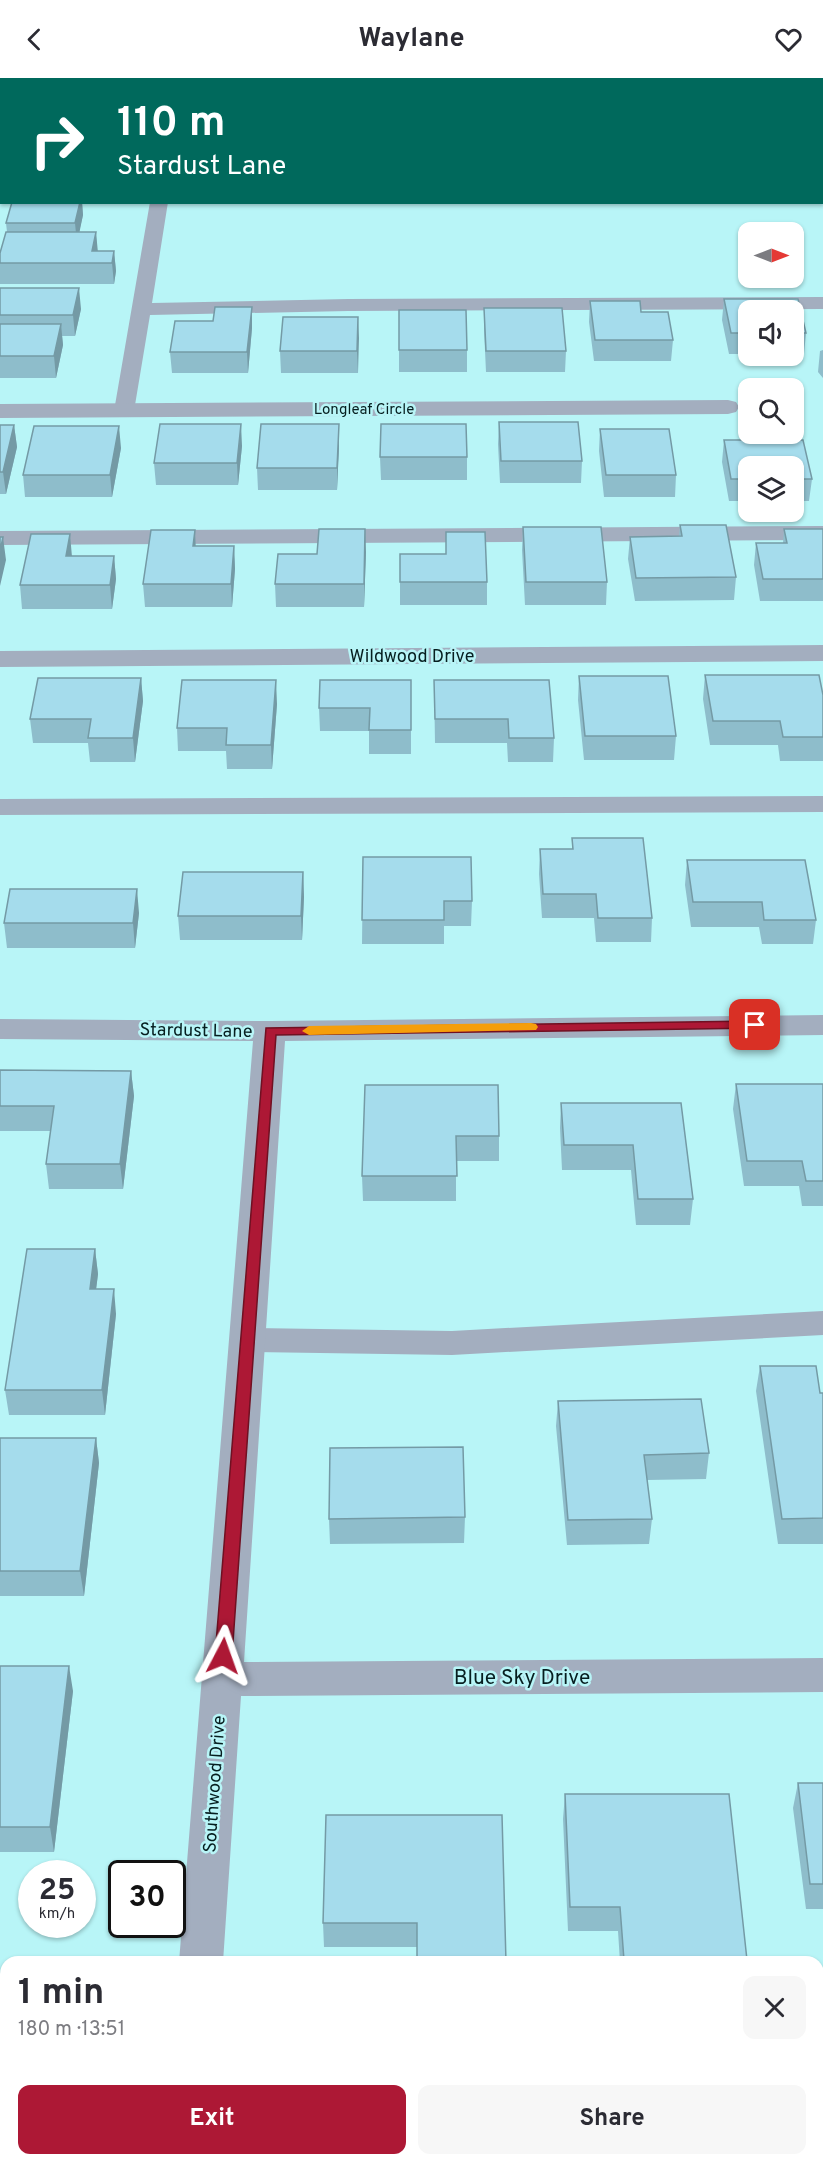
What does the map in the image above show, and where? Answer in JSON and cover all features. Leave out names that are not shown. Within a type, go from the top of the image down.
[{"type":"street","name":"Longleaf Circle","points":[[0,411],[729,407]]},
{"type":"street","name":"Wildwood Drive","points":[[0,659],[823,653]]},
{"type":"street","name":"Stardust Lane","points":[[0,1029],[270,1031],[823,1025]]},
{"type":"street","name":"Southwood Drive","points":[[201,1956],[270,1031]]},
{"type":"street","name":"Blue Sky Drive","points":[[222,1679],[823,1675]]},
{"type":"lane","points":[[124,411],[159,204]]},
{"type":"lane","points":[[141,309],[337,305],[823,303]]},
{"type":"lane","points":[[0,538],[823,533]]},
{"type":"lane","points":[[0,807],[823,804]]},
{"type":"lane","points":[[247,1340],[452,1343],[823,1323]]},
{"type":"lane","points":[[773,2166],[823,2166]]},
{"type":"building","points":[[11,204],[80,204],[75,223],[6,223]]},
{"type":"building","points":[[6,232],[96,232],[92,251],[114,251],[112,263],[0,263],[0,253]]},
{"type":"building","points":[[0,288],[79,288],[73,315],[0,315]]},
{"type":"building","points":[[724,299],[798,299],[738,300],[738,333],[731,333]]},
{"type":"building","points":[[590,301],[640,301],[641,312],[668,312],[673,340],[595,340]]},
{"type":"building","points":[[215,307],[252,307],[247,352],[170,352],[175,321],[213,321]]},
{"type":"building","points":[[484,308],[562,308],[566,351],[486,351]]},
{"type":"building","points":[[399,310],[466,310],[467,350],[399,350]]},
{"type":"building","points":[[283,317],[358,317],[357,351],[280,351]]},
{"type":"building","points":[[0,324],[61,324],[54,356],[0,356]]},
{"type":"building","points":[[499,422],[578,422],[582,461],[501,461]]},
{"type":"building","points":[[160,424],[241,424],[237,463],[154,463]]},
{"type":"building","points":[[261,424],[339,424],[337,468],[257,468]]},
{"type":"building","points":[[381,424],[466,424],[467,457],[380,457]]},
{"type":"building","points":[[0,425],[14,425],[3,472],[0,472]]},
{"type":"building","points":[[34,426],[119,426],[110,475],[23,475]]},
{"type":"building","points":[[600,429],[669,429],[676,475],[606,475]]},
{"type":"building","points":[[724,440],[738,440],[738,444],[804,444],[812,479],[804,479],[804,456],[738,456],[738,479],[731,479]]},
{"type":"building","points":[[680,525],[726,525],[736,577],[636,578],[630,537],[682,536]]},
{"type":"building","points":[[523,527],[601,527],[607,582],[526,582]]},
{"type":"building","points":[[319,529],[365,529],[364,584],[275,584],[278,554],[317,554]]},
{"type":"building","points":[[784,529],[823,529],[823,579],[763,579],[756,543],[787,543]]},
{"type":"building","points":[[151,530],[195,530],[193,546],[234,546],[231,584],[143,584]]},
{"type":"building","points":[[446,532],[485,532],[487,582],[400,582],[400,554],[446,554]]},
{"type":"building","points":[[31,534],[70,534],[66,556],[114,556],[110,585],[20,585]]},
{"type":"building","points":[[705,675],[819,675],[823,695],[823,737],[783,737],[780,721],[713,721]]},
{"type":"building","points":[[579,676],[668,676],[676,736],[585,736]]},
{"type":"building","points":[[38,678],[141,678],[133,738],[88,738],[91,719],[30,719]]},
{"type":"building","points":[[182,680],[276,680],[271,745],[226,745],[227,728],[177,728]]},
{"type":"building","points":[[320,680],[411,680],[411,730],[369,730],[370,708],[319,708]]},
{"type":"building","points":[[434,680],[549,680],[554,738],[509,738],[508,719],[435,719]]},
{"type":"building","points":[[572,838],[643,838],[652,918],[598,918],[596,894],[543,894],[540,849],[573,849]]},
{"type":"building","points":[[363,857],[471,857],[472,901],[444,901],[444,920],[362,920]]},
{"type":"building","points":[[687,860],[805,860],[816,920],[764,920],[762,902],[693,902]]},
{"type":"building","points":[[183,872],[303,872],[301,916],[178,916]]},
{"type":"building","points":[[10,889],[137,889],[133,923],[4,923]]},
{"type":"building","points":[[0,1070],[131,1071],[120,1164],[46,1164],[54,1106],[0,1106]]},
{"type":"building","points":[[736,1084],[823,1084],[823,1181],[806,1181],[802,1161],[747,1161]]},
{"type":"building","points":[[365,1085],[498,1085],[499,1136],[456,1136],[457,1176],[362,1176]]},
{"type":"building","points":[[561,1103],[681,1103],[693,1199],[638,1199],[633,1145],[564,1145]]},
{"type":"building","points":[[27,1249],[95,1249],[90,1289],[114,1289],[102,1390],[5,1390]]},
{"type":"building","points":[[760,1366],[816,1366],[820,1393],[823,1393],[823,1518],[782,1519]]},
{"type":"building","points":[[701,1399],[709,1453],[644,1455],[652,1519],[568,1520],[558,1401]]},
{"type":"building","points":[[0,1438],[96,1438],[80,1571],[0,1571]]},
{"type":"building","points":[[463,1447],[465,1517],[329,1519],[330,1448]]},
{"type":"building","points":[[0,1666],[69,1666],[50,1827],[0,1827]]},
{"type":"building","points":[[798,1783],[823,1783],[823,1884],[810,1884]]},
{"type":"building","points":[[565,1794],[729,1794],[747,1956],[624,1956],[620,1907],[570,1907]]},
{"type":"building","points":[[326,1815],[502,1815],[506,1956],[417,1956],[417,1923],[323,1923]]},
{"type":"slow traffic","points":[[309,1031],[531,1027]]},
{"type":"route","points":[[223,1656],[270,1031],[755,1025]]}]
